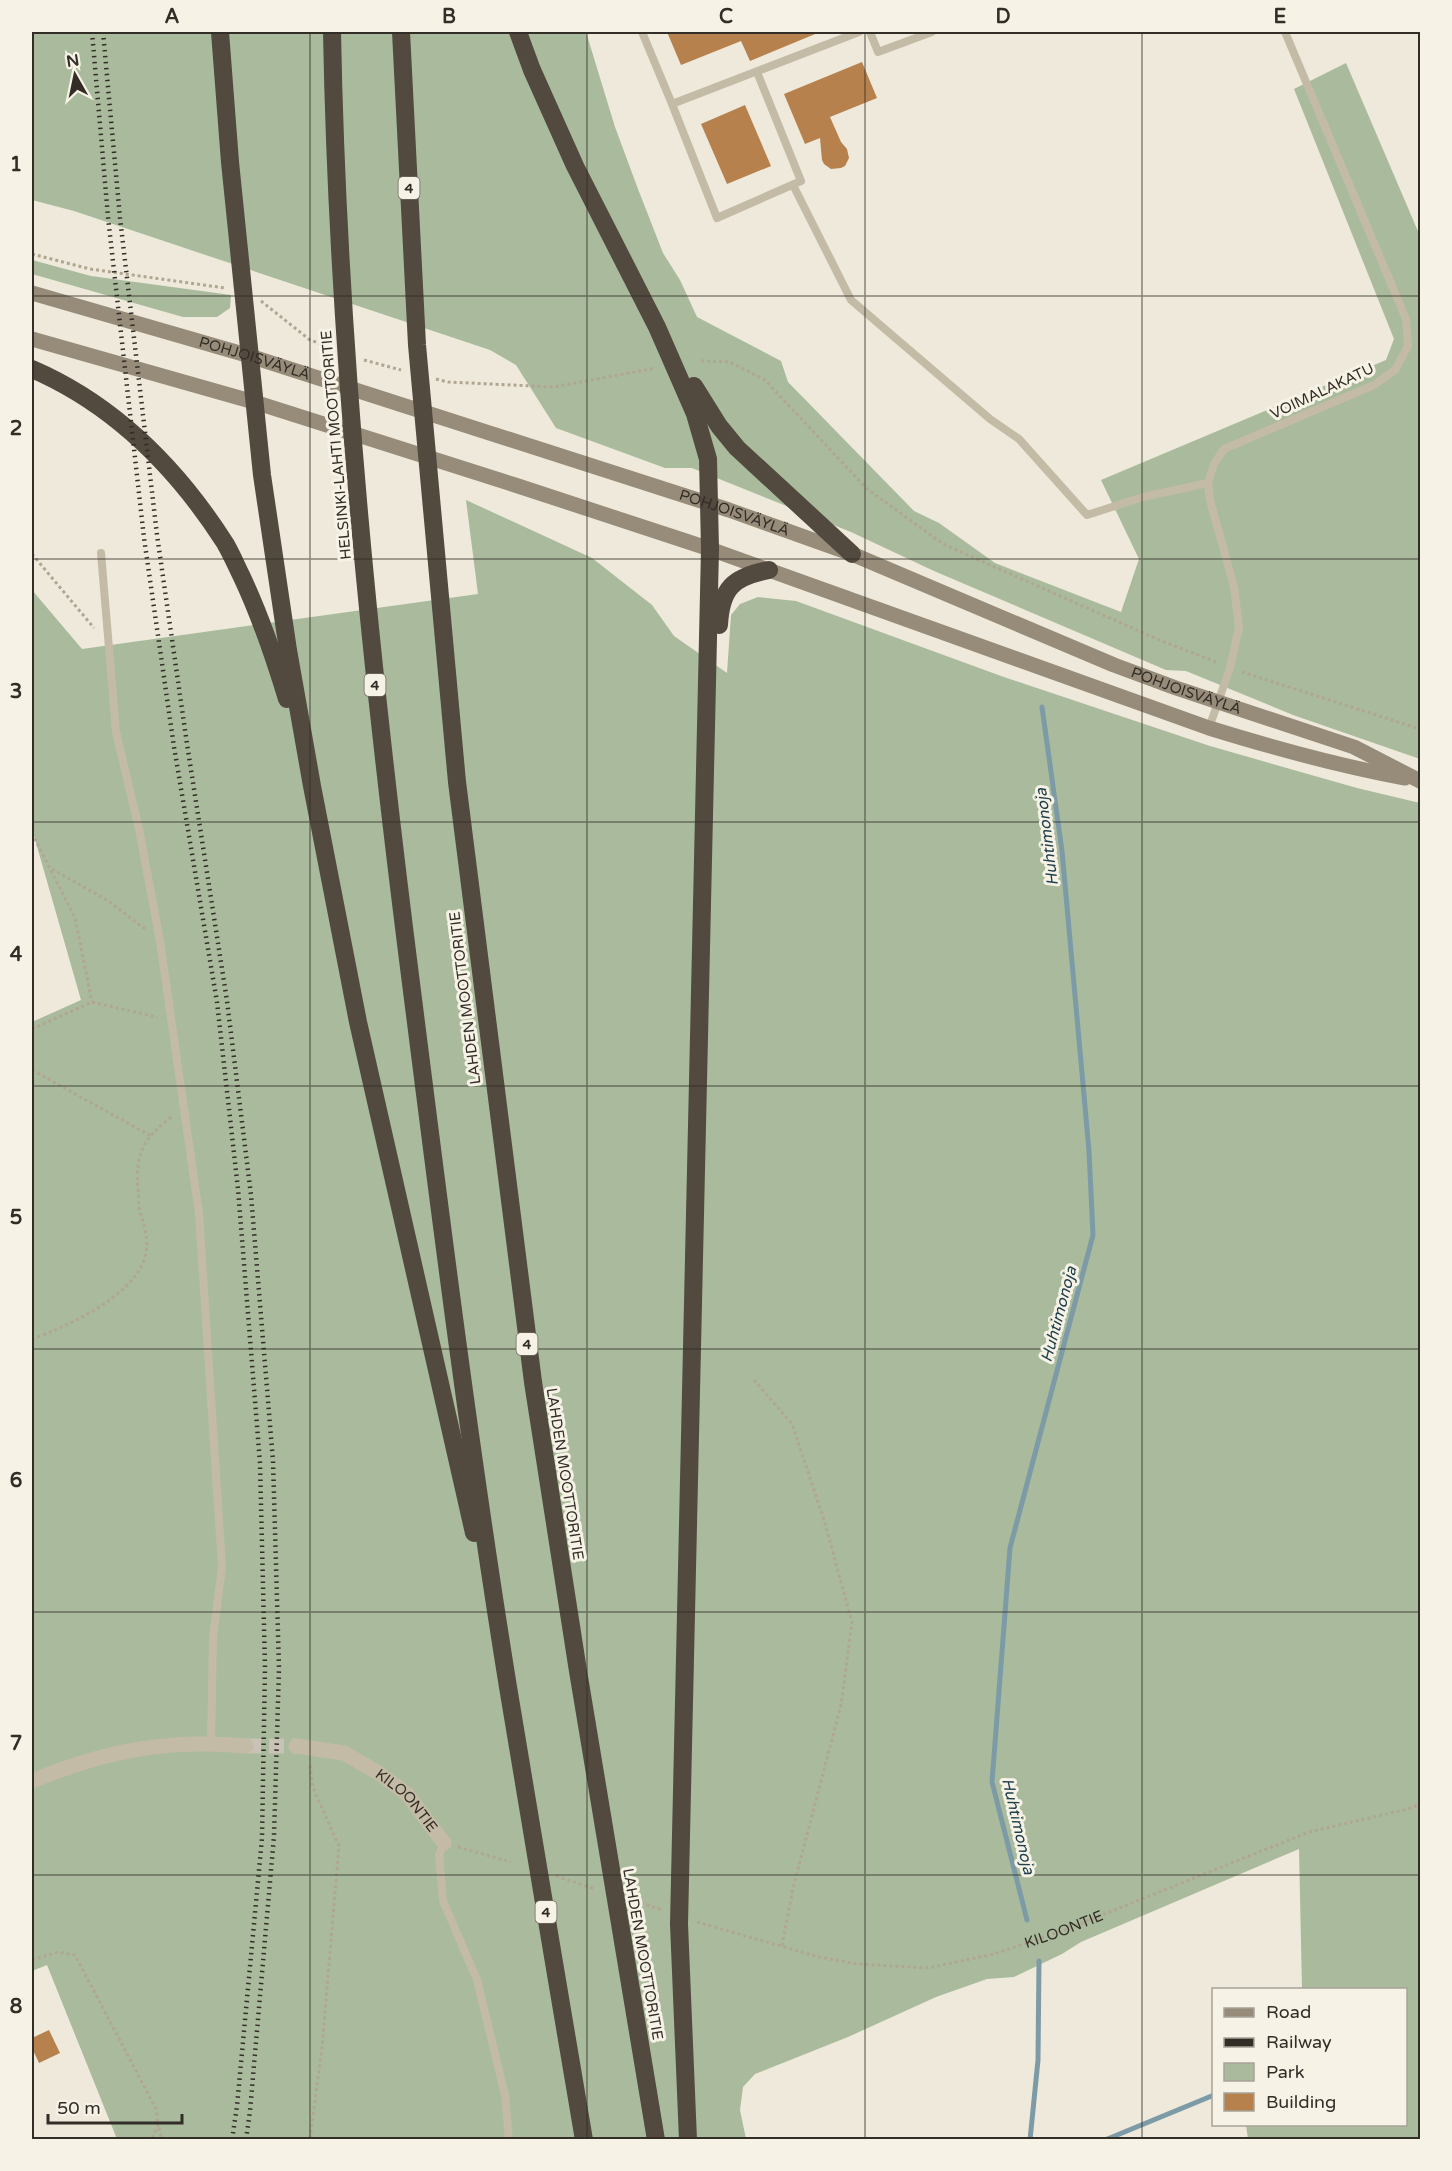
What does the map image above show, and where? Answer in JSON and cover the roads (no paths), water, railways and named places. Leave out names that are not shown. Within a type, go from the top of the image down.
[{"type":"highway","points":[[220,32],[262,475],[288,650],[358,1022],[507,1684]]},
{"type":"highway","name":"LAHDEN MOOTTORITIE","points":[[401,32],[417,345],[430,502],[461,811],[531,1371],[578,1671],[656,2139]]},
{"type":"highway","points":[[518,32],[532,70],[576,166],[657,327],[695,414],[708,459],[710,549],[679,1924],[688,2139]]},
{"type":"highway","name":"HELSINKI-LAHTI MOOTTORITIE","points":[[333,38],[344,329],[356,489],[393,842],[447,1270],[507,1684]]},
{"type":"highway","points":[[657,327],[719,426],[737,448],[852,554]]},
{"type":"highway","points":[[32,369],[63,382],[105,410],[169,467],[226,544],[254,603],[274,655],[312,786]]},
{"type":"highway","points":[[707,664],[718,636],[720,604],[735,582],[748,574],[769,570]]},
{"type":"highway","name":"4","points":[[507,1684],[584,2139]]},
{"type":"main road","name":"POHJOISVÄYLÄ","points":[[32,293],[250,356],[710,503],[852,554],[1114,665],[1354,747],[1420,781]]},
{"type":"main road","name":"POHJOISVÄYLÄ","points":[[32,339],[254,402],[710,549],[1209,728],[1350,769],[1420,781]]},
{"type":"street","points":[[32,1781],[69,1766],[118,1752],[211,1743],[246,1746]]},
{"type":"street","name":"KILOONTIE","points":[[302,1747],[344,1754],[377,1772],[407,1794],[444,1843]]},
{"type":"lane","points":[[642,32],[717,218],[801,181],[757,72]]},
{"type":"lane","points":[[672,104],[859,32]]},
{"type":"lane","points":[[870,32],[878,52],[932,32]]},
{"type":"lane","name":"VOIMALAKATU","points":[[1208,483],[1214,464],[1224,449],[1374,385],[1395,370],[1408,346],[1406,319],[1285,32]]},
{"type":"lane","points":[[793,185],[850,300],[990,419],[1018,439],[1087,515],[1143,497],[1208,483],[1210,500],[1234,587],[1239,627],[1230,668],[1209,728]]},
{"type":"lane","points":[[100,553],[116,732],[139,829],[160,941],[199,1214],[222,1566],[213,1638],[211,1743]]},
{"type":"lane","points":[[444,1843],[439,1855],[443,1901],[477,1980],[505,2095],[509,2139]]},
{"type":"waterway","name":"Huhtimonoja","points":[[1027,1920],[992,1782],[1010,1548],[1093,1235],[1089,1151],[1062,851],[1042,707]]},
{"type":"waterway","name":"Huhtimonoja","points":[[1030,2140],[1038,2060],[1039,1961]]},
{"type":"waterway","points":[[1105,2140],[1212,2096]]},
{"type":"tunnel","points":[[246,1746],[296,1746]]},
{"type":"railway","points":[[92,32],[108,217],[144,538],[174,747],[217,1002],[238,1189],[260,1463],[265,1667],[262,1838],[232,2140]]},
{"type":"railway","points":[[103,32],[120,218],[157,535],[227,1001],[251,1195],[273,1461],[279,1668],[274,1836],[246,2140]]}]
